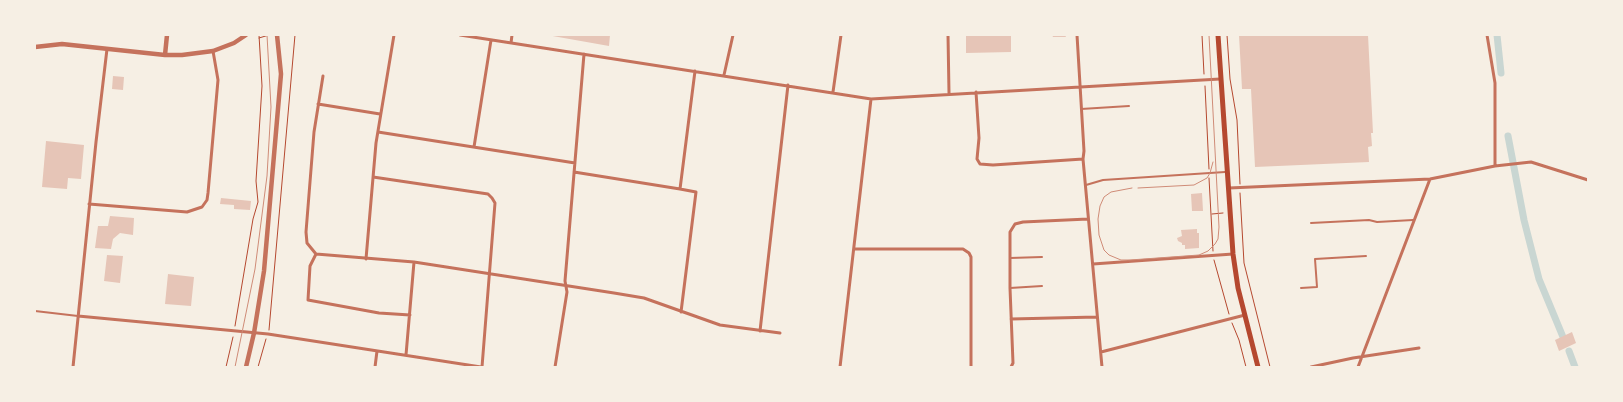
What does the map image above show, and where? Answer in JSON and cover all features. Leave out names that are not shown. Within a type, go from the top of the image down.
[{"type":"main road","points":[[1218,35],[1233,254],[1238,288],[1258,367]]},
{"type":"street","points":[[165,55],[167,35]]},
{"type":"street","points":[[35,48],[62,44],[165,55],[193,54],[213,51],[234,43],[246,35]]},
{"type":"street","points":[[246,367],[254,333],[264,271],[281,74],[278,35]]},
{"type":"street","points":[[366,259],[380,114],[394,35]]},
{"type":"street","points":[[460,35],[871,99],[1220,78]]},
{"type":"street","points":[[511,43],[512,35]]},
{"type":"street","points":[[724,75],[733,35]]},
{"type":"street","points":[[833,92],[841,35]]},
{"type":"street","points":[[948,35],[949,94]]},
{"type":"street","points":[[1077,35],[1083,159],[1102,367]]},
{"type":"street","points":[[1487,35],[1495,83],[1495,166]]},
{"type":"street","points":[[474,147],[491,40]]},
{"type":"street","points":[[73,367],[107,50]]},
{"type":"street","points":[[89,204],[188,212],[202,206],[207,200],[218,80],[213,51]]},
{"type":"street","points":[[555,367],[567,292],[574,172],[584,54]]},
{"type":"street","points":[[680,189],[695,71]]},
{"type":"street","points":[[323,76],[318,104],[306,232],[307,243],[316,254],[414,262],[644,298],[720,325],[780,333]]},
{"type":"street","points":[[760,331],[788,86]]},
{"type":"street","points":[[976,92],[979,138],[977,159],[980,164],[1083,159]]},
{"type":"street","points":[[840,367],[871,99]]},
{"type":"street","points":[[318,104],[380,114]]},
{"type":"street","points":[[378,132],[575,163]]},
{"type":"street","points":[[1229,188],[1430,179],[1518,162],[1530,162],[1588,180]]},
{"type":"street","points":[[574,172],[696,192],[681,312]]},
{"type":"street","points":[[1580,176],[1588,175]]},
{"type":"street","points":[[78,316],[268,334],[481,367],[495,203],[488,194],[373,177]]},
{"type":"street","points":[[1358,367],[1430,179]]},
{"type":"street","points":[[1011,367],[1013,363],[1010,232],[1015,224],[1023,222],[1088,219]]},
{"type":"street","points":[[854,249],[963,249],[969,253],[971,257],[971,367]]},
{"type":"street","points":[[316,254],[310,266],[308,300],[379,313],[410,315]]},
{"type":"street","points":[[1093,264],[1233,254]]},
{"type":"street","points":[[406,355],[414,262]]},
{"type":"street","points":[[1101,352],[1245,315]]},
{"type":"street","points":[[1011,319],[1097,317]]},
{"type":"street","points":[[1311,367],[1420,348]]},
{"type":"street","points":[[375,367],[377,351]]},
{"type":"lane","points":[[1081,109],[1129,106]]},
{"type":"lane","points":[[1086,184],[1103,180],[1228,172]]},
{"type":"lane","points":[[1311,223],[1414,220]]},
{"type":"lane","points":[[1301,288],[1317,287],[1315,259],[1366,256]]},
{"type":"lane","points":[[1010,258],[1042,257]]},
{"type":"lane","points":[[1010,288],[1042,286]]},
{"type":"lane","points":[[35,311],[78,316]]},
{"type":"path","points":[[226,367],[253,219],[258,202],[256,181],[262,106],[259,35]]},
{"type":"path","points":[[258,38],[268,37],[269,35]]},
{"type":"path","points":[[258,367],[268,334],[271,310],[295,35]]},
{"type":"path","points":[[1202,35],[1214,256],[1230,318],[1239,340],[1246,367]]},
{"type":"path","points":[[1227,35],[1230,79],[1237,120],[1244,263],[1270,367]]},
{"type":"building","points":[[547,35],[610,35],[609,46]]},
{"type":"building","points":[[966,35],[1011,35],[1011,52],[966,53]]},
{"type":"building","points":[[1052,35],[1065,35],[1066,37],[1053,37]]},
{"type":"building","points":[[1239,35],[1368,35],[1373,133],[1371,133],[1372,146],[1368,147],[1369,162],[1255,167],[1251,89],[1242,89]]},
{"type":"building","points":[[113,76],[124,77],[123,90],[112,89]]},
{"type":"building","points":[[46,141],[84,145],[81,179],[68,178],[67,189],[42,187]]},
{"type":"building","points":[[1202,193],[1203,211],[1192,211],[1191,194]]},
{"type":"building","points":[[221,198],[251,201],[250,210],[234,209],[234,205],[220,204]]},
{"type":"building","points":[[110,216],[134,218],[133,235],[120,233],[113,239],[111,249],[95,248],[98,226],[108,226]]},
{"type":"building","points":[[1197,229],[1197,233],[1199,233],[1199,248],[1185,249],[1185,245],[1182,245],[1177,238],[1182,236],[1181,230]]},
{"type":"building","points":[[107,255],[123,256],[120,283],[104,281]]},
{"type":"building","points":[[168,274],[194,277],[191,306],[165,304]]},
{"type":"building","points":[[1572,332],[1576,343],[1559,351],[1555,340]]},
{"type":"waterway","points":[[1497,35],[1501,73]]},
{"type":"waterway","points":[[1508,136],[1524,220],[1539,279],[1563,337]]},
{"type":"waterway","points":[[1569,351],[1575,367]]},
{"type":"tram line","points":[[235,367],[255,269],[267,176],[271,107],[267,35]]},
{"type":"tram line","points":[[1132,188],[1111,192],[1104,197],[1100,206],[1098,219],[1099,235],[1104,250],[1109,255],[1121,260],[1199,255],[1208,251],[1215,244],[1218,239],[1219,227],[1209,35]]},
{"type":"tram line","points":[[1138,188],[1194,185],[1207,178],[1213,162]]}]
